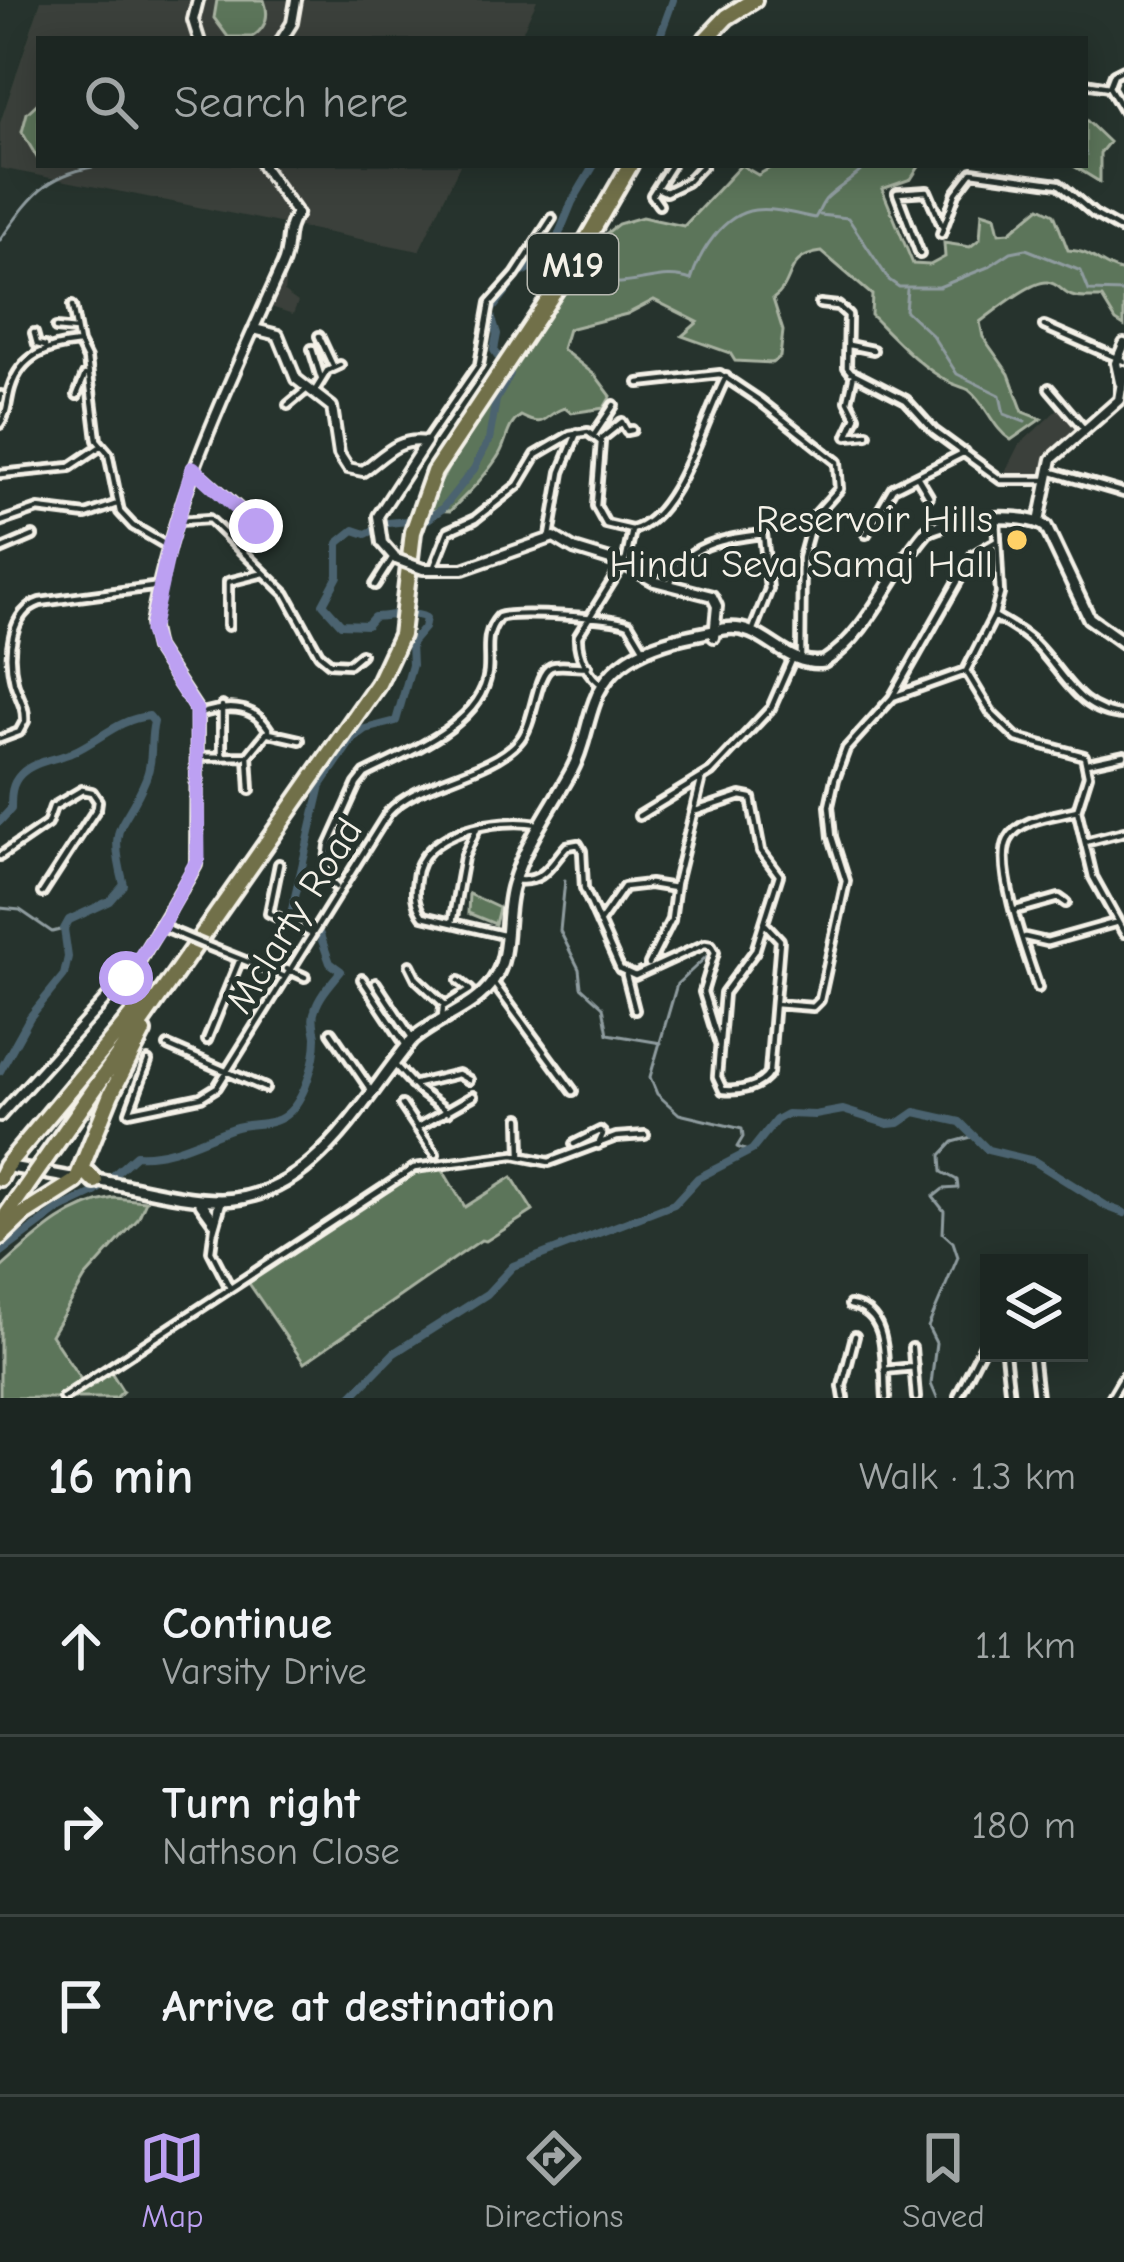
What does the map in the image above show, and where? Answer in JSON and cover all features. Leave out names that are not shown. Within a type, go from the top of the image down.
[{"type":"highway","points":[[698,36],[736,0]]},
{"type":"highway","points":[[709,36],[754,0]]},
{"type":"highway","name":"M19","points":[[8,1174],[38,1162],[378,684],[395,650],[411,524],[434,472],[574,262],[624,168]]},
{"type":"highway","name":"M19","points":[[38,1162],[145,1000],[371,680],[400,616]]},
{"type":"highway","points":[[0,1237],[24,1214],[84,1181],[124,1066],[209,924]]},
{"type":"highway","points":[[8,1174],[145,1000]]},
{"type":"highway","name":"M19","points":[[0,1208],[8,1174]]},
{"type":"highway","name":"M19","points":[[0,1224],[8,1174]]},
{"type":"main road","points":[[395,1065],[422,1035],[482,999],[494,982],[503,959],[516,880],[540,823],[576,762],[604,686],[622,665],[645,652],[734,628],[796,661],[824,662],[836,653],[927,532],[940,525],[1016,518],[1043,521],[1089,618],[1124,643]]},
{"type":"main road","points":[[84,1181],[201,1203],[264,1191],[332,1146],[410,1043],[477,999],[494,982]]},
{"type":"main road","points":[[8,1174],[219,1202]]},
{"type":"main road","points":[[201,1203],[214,1226]]},
{"type":"street","points":[[198,36],[193,20],[199,0]]},
{"type":"street","points":[[284,36],[296,0]]},
{"type":"street","points":[[1109,87],[1114,74],[1124,69]]},
{"type":"street","points":[[1088,84],[1109,87],[1124,112]]},
{"type":"street","points":[[0,1116],[137,965],[196,865],[197,715],[191,697],[152,638],[152,619],[193,468],[286,259],[287,229],[297,214],[264,168]]},
{"type":"street","points":[[658,205],[652,195],[669,168]]},
{"type":"street","points":[[657,188],[666,192],[686,184],[700,168]]},
{"type":"street","points":[[920,254],[897,193],[927,191],[942,231],[956,193],[972,172],[1058,184],[1124,231]]},
{"type":"street","points":[[551,218],[511,280],[490,303],[479,365],[382,506],[378,529],[395,558],[428,571],[464,569],[550,536],[579,551],[714,598],[713,634]]},
{"type":"street","points":[[820,304],[838,306],[848,315],[847,367],[905,400],[934,431],[1001,480],[1048,475],[1124,493]]},
{"type":"street","points":[[72,306],[100,446],[108,453],[123,518],[169,547]]},
{"type":"street","points":[[1044,326],[1122,364]]},
{"type":"street","points":[[56,328],[76,330]]},
{"type":"street","points":[[254,328],[278,335],[296,379],[334,410],[340,457],[350,470],[367,469],[399,444],[426,442]]},
{"type":"street","points":[[34,333],[37,344],[79,343]]},
{"type":"street","points":[[288,405],[336,366],[319,336]]},
{"type":"street","points":[[1043,521],[1055,454],[1119,400],[1124,344]]},
{"type":"street","points":[[849,345],[873,350]]},
{"type":"street","points":[[1,420],[25,362],[51,347]]},
{"type":"street","points":[[312,350],[321,380]]},
{"type":"street","points":[[77,394],[88,370]]},
{"type":"street","points":[[854,373],[848,401],[856,417],[847,436],[867,434]]},
{"type":"street","points":[[639,383],[717,374],[726,377],[830,452],[840,472],[835,494],[813,518],[811,539],[802,558],[796,661],[771,708],[701,781],[639,816]]},
{"type":"street","points":[[614,405],[597,438],[597,510],[607,524],[632,530],[649,523],[686,470],[726,377]]},
{"type":"street","points":[[1049,388],[1084,429]]},
{"type":"street","points":[[428,571],[448,531],[475,519],[520,483],[536,454],[577,433],[597,438],[621,422],[627,431],[632,430]]},
{"type":"street","points":[[550,536],[562,466],[577,433]]},
{"type":"street","points":[[0,474],[73,466],[100,446]]},
{"type":"street","points":[[866,534],[890,491],[965,452]]},
{"type":"street","points":[[193,468],[263,529]]},
{"type":"street","points":[[917,476],[929,496]]},
{"type":"street","points":[[0,522],[38,509],[86,515],[117,503]]},
{"type":"street","points":[[177,521],[206,517],[289,597],[322,658],[345,665],[362,654]]},
{"type":"street","points":[[892,698],[966,671],[994,616],[1000,587],[996,519]]},
{"type":"street","points":[[604,686],[587,667],[578,643],[586,619],[623,564],[632,530]]},
{"type":"street","points":[[670,585],[677,567],[711,542],[763,534],[769,589],[749,632]]},
{"type":"street","points":[[0,550],[33,536]]},
{"type":"street","points":[[775,1004],[813,1007],[820,1000],[846,881],[832,837],[830,794],[846,749],[892,698],[973,555],[997,541]]},
{"type":"street","points":[[375,585],[395,558]]},
{"type":"street","points":[[228,626],[227,583],[264,573]]},
{"type":"street","points":[[0,739],[19,733],[26,721],[13,671],[16,624],[23,610],[40,602],[160,586]]},
{"type":"street","points":[[338,888],[325,876],[327,854],[360,778],[430,743],[477,698],[488,671],[487,640],[494,621],[503,614],[521,611],[623,620],[637,632],[645,652]]},
{"type":"street","points":[[994,616],[1029,638],[1089,706],[1124,715]]},
{"type":"street","name":"Mclarty Road","points":[[148,1061],[128,1106],[130,1113],[206,1095],[230,1071],[285,973],[397,803],[518,743],[534,715],[547,670],[587,667]]},
{"type":"street","points":[[966,671],[992,714],[1016,738],[1080,753],[1087,763],[1077,810],[1097,887],[1124,933]]},
{"type":"street","points":[[902,682],[912,690]]},
{"type":"street","points":[[197,715],[222,706],[261,719],[269,734]]},
{"type":"street","points":[[222,706],[222,757]]},
{"type":"street","points":[[198,757],[248,756],[269,734]]},
{"type":"street","points":[[269,734],[300,740]]},
{"type":"street","points":[[1087,763],[1124,755]]},
{"type":"street","points":[[248,756],[250,790]]},
{"type":"street","points":[[646,968],[671,920],[701,781]]},
{"type":"street","points":[[0,856],[46,824],[53,807],[82,790],[92,792],[97,808],[43,893]]},
{"type":"street","points":[[696,811],[740,796],[751,798],[761,851],[778,874],[752,958],[724,993],[719,1088],[743,1089],[768,1077],[780,940],[764,923]]},
{"type":"street","points":[[1038,988],[1006,869],[1008,840],[1027,824],[1077,810]]},
{"type":"street","points":[[507,935],[425,917],[417,908],[417,869],[436,843],[477,828],[540,823]]},
{"type":"street","points":[[452,923],[464,857],[477,828]]},
{"type":"street","points":[[1085,842],[1124,832]]},
{"type":"street","points":[[516,880],[543,875],[567,846],[578,844],[584,888],[626,975],[635,1010]]},
{"type":"street","points":[[279,864],[269,914],[312,930]]},
{"type":"street","points":[[599,923],[627,886],[675,888]]},
{"type":"street","points":[[1016,911],[1055,898],[1066,903]]},
{"type":"street","points":[[1016,911],[1038,906],[1041,910]]},
{"type":"street","points":[[1024,937],[1047,943],[1118,922]]},
{"type":"street","points":[[161,927],[240,959],[305,977]]},
{"type":"street","points":[[626,975],[635,976],[712,945],[715,952],[703,992],[719,1044]]},
{"type":"street","points":[[207,1040],[240,959]]},
{"type":"street","points":[[410,965],[414,976],[445,1005]]},
{"type":"street","points":[[362,979],[410,1043]]},
{"type":"street","points":[[442,1018],[445,1005],[470,990],[459,981]]},
{"type":"street","points":[[376,982],[410,1043]]},
{"type":"street","points":[[494,982],[573,1091]]},
{"type":"street","points":[[331,1032],[374,1093]]},
{"type":"street","points":[[169,1046],[265,1088]]},
{"type":"street","points":[[395,1065],[448,1112]]},
{"type":"street","points":[[412,1084],[458,1074],[469,1080]]},
{"type":"street","points":[[417,1128],[473,1096]]},
{"type":"street","points":[[402,1105],[435,1154]]},
{"type":"street","points":[[520,1118],[521,1155]]},
{"type":"street","points":[[574,1144],[600,1131],[603,1136],[598,1145]]},
{"type":"street","points":[[63,1398],[414,1168],[521,1155],[549,1162],[616,1138],[645,1135]]},
{"type":"street","points":[[219,1202],[212,1256],[230,1288]]},
{"type":"street","points":[[850,1305],[868,1309],[878,1320],[886,1398]]},
{"type":"street","points":[[844,1398],[842,1386],[856,1336]]},
{"type":"street","points":[[911,1348],[916,1398]]},
{"type":"street","points":[[958,1396],[980,1353]]},
{"type":"street","points":[[1006,1362],[1010,1398]]},
{"type":"street","points":[[1034,1362],[1038,1398]]},
{"type":"street","points":[[884,1370],[914,1367]]},
{"type":"street","points":[[1111,1398],[1124,1376]]},
{"type":"shaded area","points":[[41,0],[537,0],[520,36],[36,36],[36,168],[459,168],[419,251],[300,227],[292,232],[284,292],[298,302],[293,314],[271,307],[259,326],[254,307],[285,251],[284,224],[0,168],[0,123]]},
{"type":"shaded area","points":[[1060,407],[1081,430],[1050,457],[1045,477],[1002,478],[1018,446]]},
{"type":"green space","points":[[217,0],[264,0],[267,11],[264,26],[253,36],[227,36],[214,18]]},
{"type":"green space","points":[[36,105],[36,156],[22,132],[27,113]]},
{"type":"green space","points":[[1088,122],[1109,142],[1100,153],[1100,182],[1077,168],[1088,168]]},
{"type":"green space","points":[[738,168],[758,175],[770,168],[918,168],[911,179],[882,189],[913,264],[930,265],[945,257],[944,243],[970,247],[980,239],[982,212],[995,216],[999,233],[1010,232],[1040,207],[1054,214],[1068,250],[1124,272],[1124,326],[1102,298],[1075,297],[1047,282],[1023,291],[980,322],[983,337],[1009,374],[1023,412],[1041,419],[1011,440],[969,390],[929,369],[871,315],[872,295],[822,252],[809,255],[795,265],[773,299],[783,331],[780,357],[772,363],[735,361],[730,353],[682,336],[698,322],[654,300],[627,314],[568,329],[562,349],[596,376],[611,396],[604,408],[571,413],[565,408],[541,421],[521,416],[497,458],[469,492],[450,511],[430,510],[461,445],[511,364],[598,240],[618,224],[642,217],[684,226]]},
{"type":"green space","points":[[469,894],[499,908],[495,924],[468,913]]},
{"type":"green space","points":[[442,1169],[465,1207],[512,1177],[533,1211],[481,1240],[304,1363],[248,1282],[413,1172]]},
{"type":"green space","points":[[114,1198],[146,1201],[138,1219],[85,1278],[51,1335],[86,1387],[111,1372],[123,1391],[116,1398],[0,1398],[0,1269],[66,1216]]},
{"type":"waterway","points":[[660,36],[673,0]]},
{"type":"waterway","points":[[0,240],[42,189],[89,168]]},
{"type":"waterway","points":[[0,1253],[61,1208],[95,1192],[136,1155],[174,1150],[233,1128],[274,1121],[299,1100],[314,1057],[314,1013],[341,971],[330,963],[319,932],[291,914],[321,785],[354,737],[396,721],[412,665],[411,643],[426,618],[401,614],[374,617],[367,625],[341,624],[323,604],[338,576],[338,543],[354,530],[366,534],[388,523],[428,519],[474,469],[489,440],[496,400],[510,374],[494,350],[497,334],[490,312],[519,274],[538,264],[554,246],[592,168]]},
{"type":"waterway","points":[[564,287],[662,277],[691,280],[706,247],[732,219],[755,210],[815,218],[826,199],[863,168]]},
{"type":"waterway","points":[[820,215],[848,218],[889,280],[899,287],[939,287],[1026,249],[1081,271],[1089,291],[1124,292]]},
{"type":"waterway","points":[[907,290],[905,310],[932,335],[957,374],[1000,395],[1004,414],[1025,422]]},
{"type":"waterway","points":[[0,821],[11,809],[15,782],[27,769],[73,752],[128,721],[149,716],[154,722],[148,771],[118,836],[124,885],[110,901],[69,920],[64,929],[68,957],[64,975],[30,1017],[0,1071]]},
{"type":"waterway","points":[[565,880],[560,931],[579,969],[581,987],[603,1007],[608,1034],[661,1043]]},
{"type":"waterway","points":[[0,908],[20,910],[52,932],[64,929]]},
{"type":"waterway","points":[[707,956],[677,984],[650,1077],[657,1094],[679,1114],[742,1129],[737,1147],[750,1152]]},
{"type":"waterway","points":[[350,1398],[394,1353],[487,1294],[513,1266],[674,1204],[698,1178],[752,1150],[776,1120],[787,1114],[843,1110],[888,1124],[915,1112],[960,1122],[988,1150],[1034,1161],[1124,1213]]},
{"type":"waterway","points":[[937,1398],[931,1384],[936,1343],[928,1327],[958,1257],[953,1242],[943,1233],[944,1211],[933,1197],[943,1189],[958,1188],[957,1180],[942,1172],[941,1155],[953,1142],[975,1136]]},
{"type":"place","name":"Reservoir Hills Hindu Seva Samaj Hall","points":[[1017,540]]},
{"type":"route","points":[[126,978],[198,859],[198,719],[194,703],[156,648],[151,631],[193,468],[256,526]]}]
